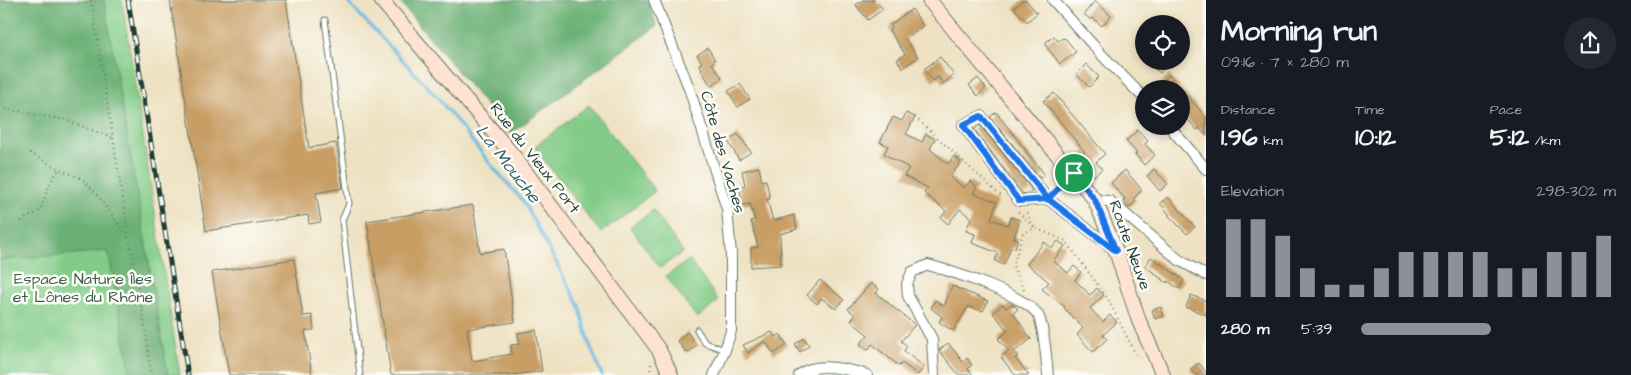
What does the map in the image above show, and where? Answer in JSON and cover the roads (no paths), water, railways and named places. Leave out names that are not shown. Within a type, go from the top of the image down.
[{"type":"main road","name":"Rue du Vieux Port","points":[[381,0],[512,154],[659,350],[671,375]]},
{"type":"main road","name":"Route Neuve","points":[[930,0],[1095,200],[1116,251],[1139,321],[1160,369]]},
{"type":"main road","points":[[653,344],[661,375]]},
{"type":"street","name":"Côte des Vaches","points":[[654,0],[689,88],[727,209],[731,254],[732,321],[725,350],[714,375]]},
{"type":"street","points":[[1053,0],[1135,88]]},
{"type":"street","points":[[1048,199],[1017,205],[963,125],[981,116],[1048,199],[1116,251]]},
{"type":"street","points":[[1176,135],[1206,169]]},
{"type":"street","points":[[1095,200],[1110,201],[1179,260],[1206,275]]},
{"type":"street","points":[[934,375],[932,339],[908,296],[907,284],[912,272],[928,265],[953,272],[1009,295],[1032,307],[1039,316],[1048,375]]},
{"type":"street","points":[[798,375],[804,370],[817,366],[868,375]]},
{"type":"lane","points":[[325,20],[349,204],[342,220],[360,375]]},
{"type":"lane","points":[[697,330],[705,343],[725,350]]},
{"type":"waterway","name":"La Mouche","points":[[346,0],[438,98],[492,166],[523,201],[579,305],[590,345],[602,375]]},
{"type":"railway","points":[[128,0],[188,375]]},
{"type":"park label","name":"Espace Nature Îles et Lônes du Rhône","points":[[83,288]]}]
